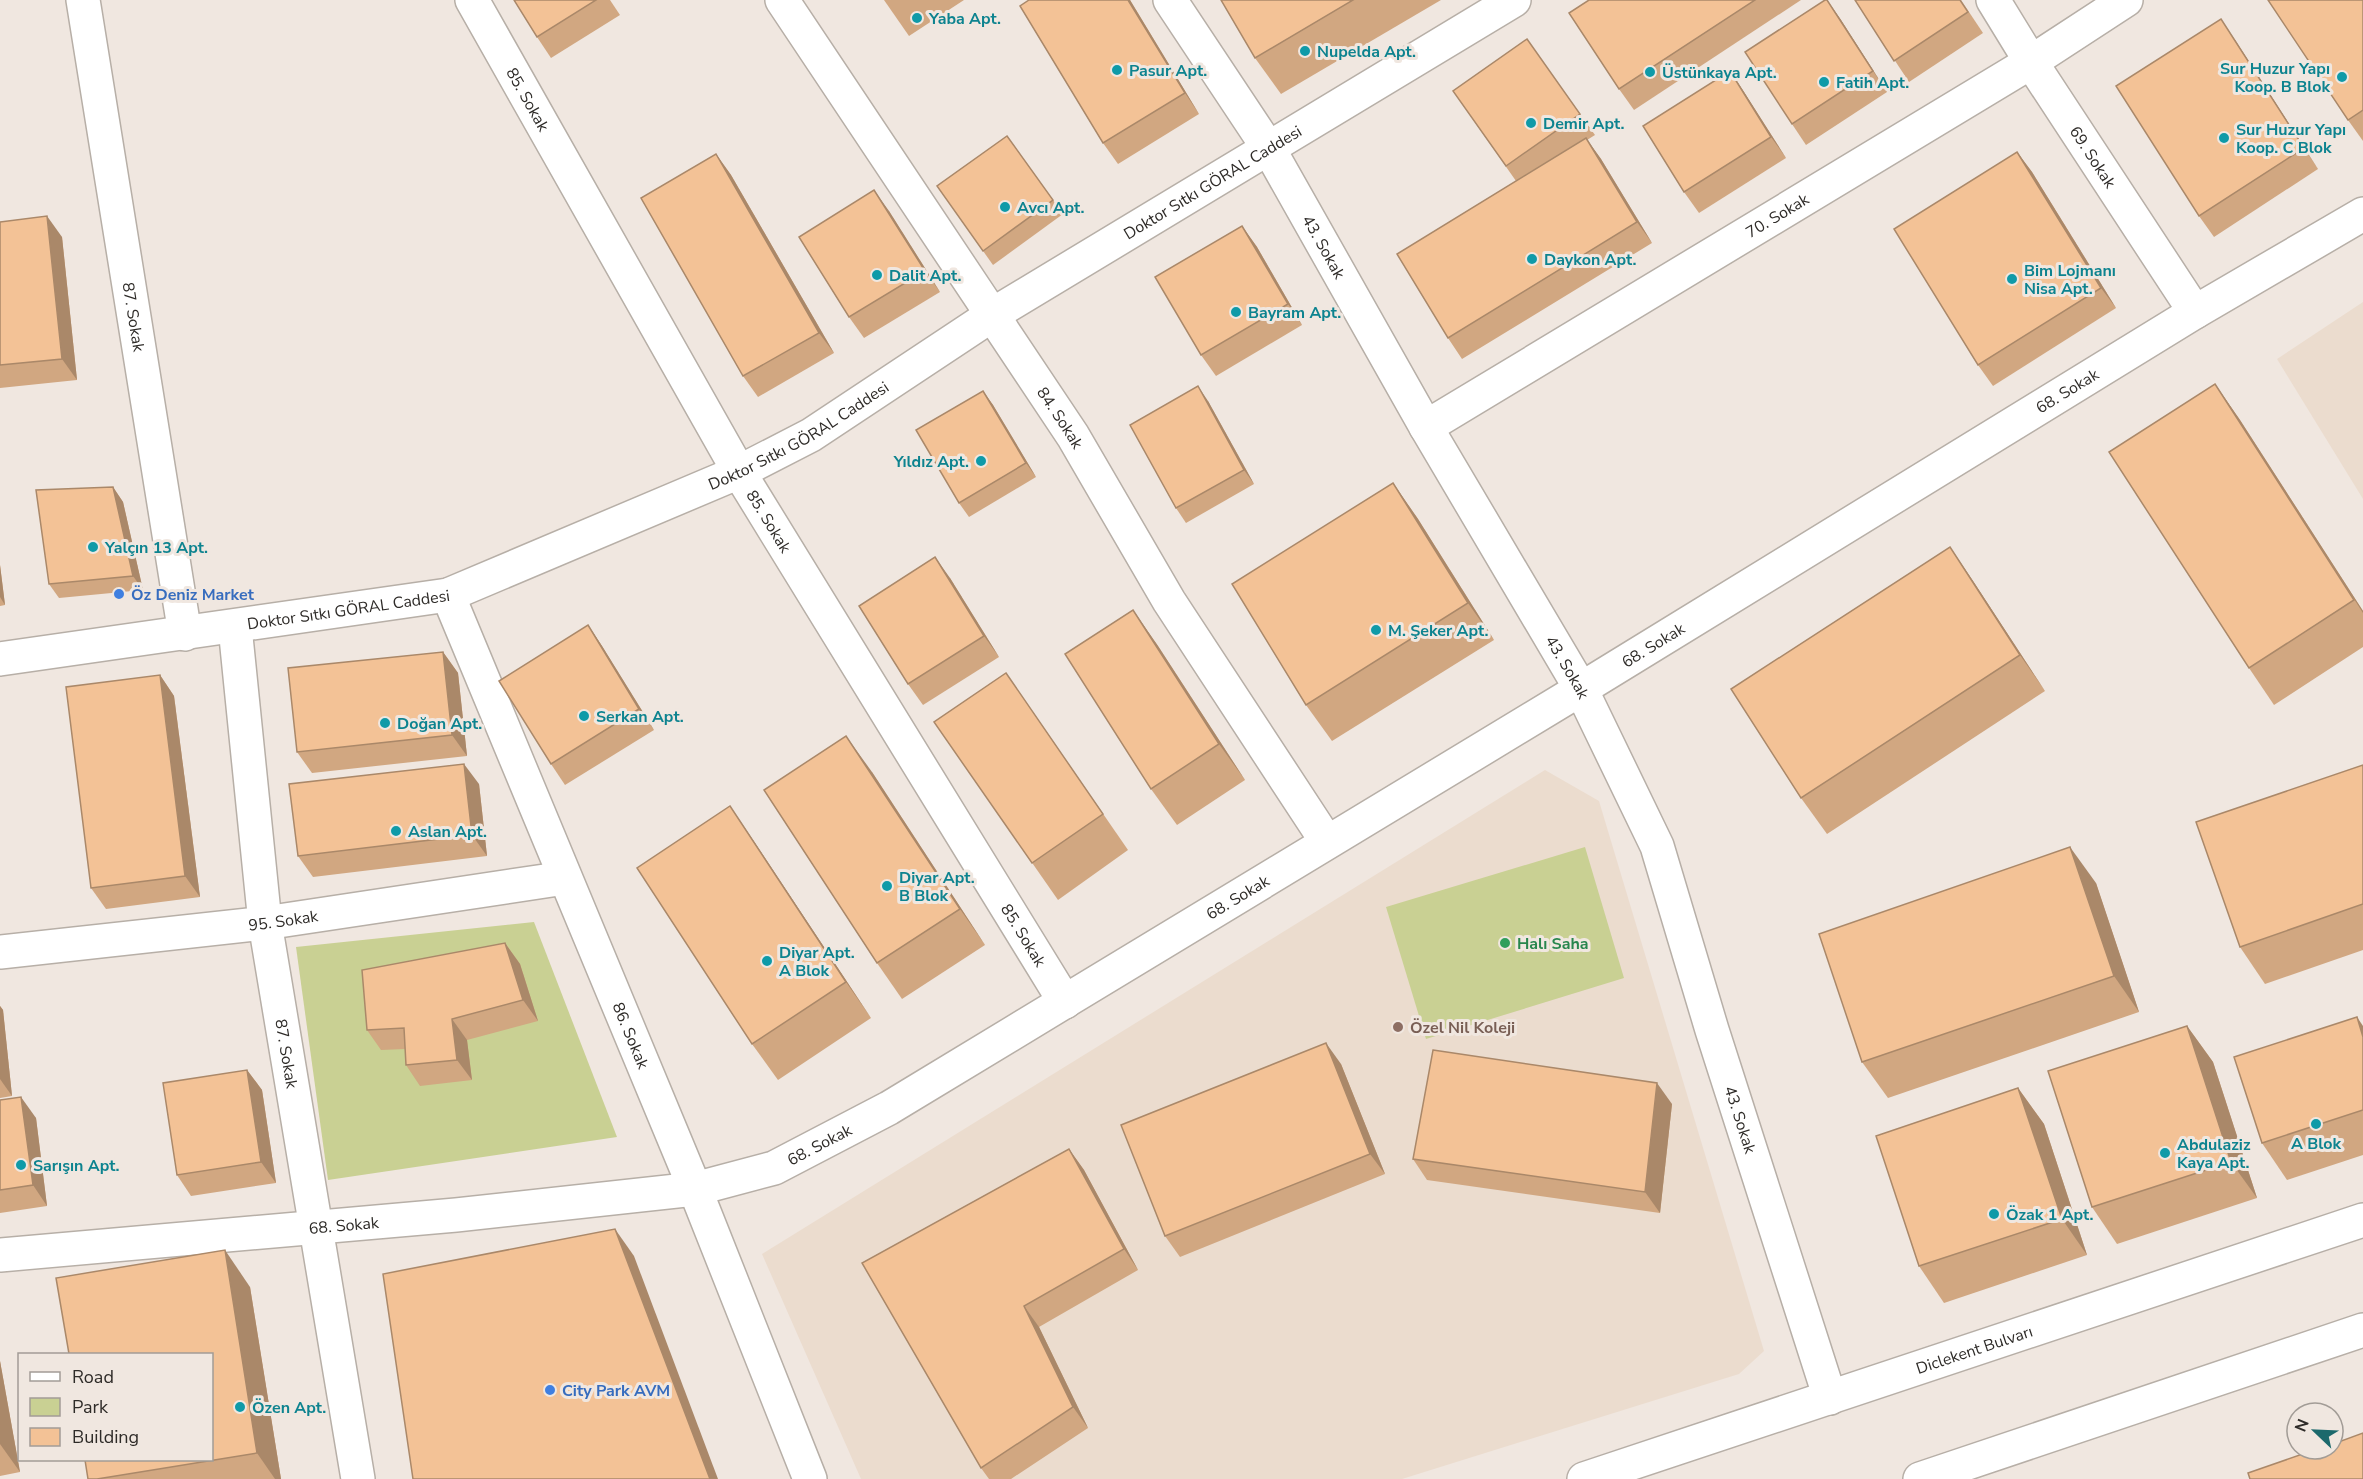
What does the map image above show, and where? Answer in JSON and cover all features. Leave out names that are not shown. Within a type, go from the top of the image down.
[{"type":"street","name":"87. Sokak","points":[[83,0],[185,634]]},
{"type":"street","name":"85. Sokak","points":[[472,0],[739,472],[1065,1002]]},
{"type":"street","name":"84. Sokak","points":[[782,0],[1073,436],[1170,601],[1327,842]]},
{"type":"street","name":"43. Sokak","points":[[1170,0],[1269,149],[1426,426],[1581,689],[1657,846],[1712,1030],[1830,1398]]},
{"type":"street","name":"69. Sokak","points":[[1993,0],[2031,63],[2195,312]]},
{"type":"street","name":"70. Sokak","points":[[1426,426],[2031,63],[2126,0]]},
{"type":"street","name":"Doktor Sıtkı GÖRAL Caddesi","points":[[0,659],[448,595],[739,472],[811,435],[992,315],[1269,149],[1507,2]]},
{"type":"street","name":"68. Sokak","points":[[0,1256],[456,1215],[695,1190],[774,1168],[889,1108],[1581,689],[2195,312],[2363,214]]},
{"type":"street","name":"86. Sokak","points":[[448,595],[695,1190],[810,1479]]},
{"type":"street","name":"87. Sokak","points":[[235,627],[265,923],[358,1479]]},
{"type":"street","name":"95. Sokak","points":[[0,952],[265,923],[565,878]]},
{"type":"street","name":"Diclekent Bulvarı","points":[[1584,1479],[2363,1220]]},
{"type":"street","points":[[1920,1479],[2363,1330]]},
{"type":"shaded area","points":[[2363,302],[2363,499],[2277,359]]},
{"type":"shaded area","name":"Özel Nil Koleji","points":[[1545,770],[1599,801],[1764,1351],[1739,1374],[1402,1479],[861,1479],[762,1254]]},
{"type":"green space","name":"Halı Saha","points":[[1585,847],[1624,978],[1426,1039],[1386,907]]},
{"type":"green space","points":[[534,922],[617,1137],[328,1180],[296,947]]},
{"type":"building","points":[[514,0],[596,0],[537,37]]},
{"type":"building","name":"Pasur Apt.","points":[[1029,0],[1128,0],[1185,93],[1103,143],[1020,6]]},
{"type":"building","points":[[1221,0],[1353,0],[1255,58]]},
{"type":"building","name":"Üstünkaya Apt.","points":[[1589,0],[1755,0],[1619,89],[1569,13]]},
{"type":"building","name":"Fatih Apt.","points":[[1825,0],[1873,71],[1792,124],[1745,52]]},
{"type":"building","points":[[1855,0],[1960,0],[1968,12],[1894,61]]},
{"type":"building","name":"Sur Huzur Yapı Koop. B Blok","points":[[2268,0],[2363,0],[2363,110],[2348,120]]},
{"type":"building","name":"Sur Huzur Yapı Koop. C Blok","points":[[2221,19],[2304,148],[2199,216],[2116,86]]},
{"type":"building","name":"Demir Apt.","points":[[1527,39],[1580,114],[1506,166],[1453,91]]},
{"type":"building","points":[[1730,71],[1771,137],[1684,192],[1643,126]]},
{"type":"building","name":"Avcı Apt.","points":[[1007,136],[1053,200],[983,251],[937,186]]},
{"type":"building","name":"Daykon Apt.","points":[[1586,138],[1637,222],[1448,338],[1397,254]]},
{"type":"building","name":"Bim Lojmanı Nisa Apt.","points":[[2017,152],[2101,288],[1978,365],[1894,229]]},
{"type":"building","points":[[716,154],[819,333],[743,376],[641,198]]},
{"type":"building","name":"Dalit Apt.","points":[[874,190],[925,271],[849,317],[799,237]]},
{"type":"building","points":[[47,216],[62,359],[0,365],[0,222]]},
{"type":"building","name":"Bayram Apt.","points":[[1242,226],[1288,304],[1201,355],[1155,277]]},
{"type":"building","points":[[2215,384],[2354,600],[2249,668],[2109,452]]},
{"type":"building","points":[[1198,386],[1244,470],[1176,508],[1130,425]]},
{"type":"building","name":"Yıldız Apt.","points":[[983,391],[1026,463],[959,503],[916,430]]},
{"type":"building","name":"M. Şeker Apt.","points":[[1393,483],[1468,603],[1306,705],[1232,584]]},
{"type":"building","name":"Yalçın 13 Apt.","points":[[113,487],[133,576],[49,584],[36,490]]},
{"type":"building","points":[[1950,547],[2020,655],[1801,798],[1731,689]]},
{"type":"building","points":[[935,557],[984,636],[908,684],[859,606]]},
{"type":"building","points":[[1133,610],[1219,744],[1151,789],[1065,654]]},
{"type":"building","name":"Serkan Apt.","points":[[588,625],[639,709],[551,764],[499,681]]},
{"type":"building","name":"Doğan Apt.","points":[[443,652],[452,735],[297,752],[288,668]]},
{"type":"building","points":[[1006,673],[1103,814],[1032,863],[934,722]]},
{"type":"building","points":[[160,675],[185,876],[91,888],[66,687]]},
{"type":"building","name":"Diyar Apt. B Blok","points":[[846,736],[960,909],[877,963],[764,790]]},
{"type":"building","name":"Aslan Apt.","points":[[464,764],[472,835],[298,856],[289,784]]},
{"type":"building","points":[[2363,765],[2363,904],[2240,947],[2196,822]]},
{"type":"building","name":"Diyar Apt. A Blok","points":[[730,806],[846,982],[752,1044],[637,868]]},
{"type":"building","points":[[2070,847],[2114,976],[1862,1062],[1819,934]]},
{"type":"building","points":[[505,943],[523,1000],[452,1019],[457,1060],[406,1065],[404,1028],[367,1030],[362,970]]},
{"type":"building","points":[[2357,1017],[2363,1037],[2363,1110],[2262,1143],[2234,1057]]},
{"type":"building","name":"Abdulaziz Kaya Apt.","points":[[2187,1026],[2231,1162],[2092,1207],[2048,1071]]},
{"type":"building","points":[[1326,1043],[1370,1154],[1165,1236],[1121,1125]]},
{"type":"building","points":[[1433,1050],[1657,1083],[1645,1192],[1413,1159]]},
{"type":"building","points":[[247,1070],[261,1162],[177,1175],[163,1083]]},
{"type":"building","name":"Özak 1 Apt.","points":[[2018,1088],[2062,1219],[1919,1266],[1876,1136]]},
{"type":"building","points":[[21,1097],[33,1185],[0,1190],[0,1100]]},
{"type":"building","points":[[1069,1149],[1124,1249],[1024,1306],[1073,1407],[981,1468],[862,1263]]},
{"type":"building","name":"City Park AVM","points":[[615,1229],[710,1479],[413,1479],[383,1274]]},
{"type":"building","name":"Özen Apt.","points":[[225,1250],[257,1453],[213,1460],[213,1353],[69,1353],[56,1278]]},
{"type":"building","points":[[2363,1433],[2363,1479],[2250,1479],[2248,1473],[2285,1460],[2345,1461],[2345,1440]]},
{"type":"building","name":"Özen Apt.","points":[[85,1461],[208,1461],[97,1479],[88,1479]]},
{"type":"place","name":"Yaba Apt.","points":[[917,18]]},
{"type":"place","name":"Nupelda Apt.","points":[[1305,51]]},
{"type":"place","name":"Pasur Apt.","points":[[1117,70]]},
{"type":"place","name":"Üstünkaya Apt.","points":[[1650,72]]},
{"type":"place","name":"Sur Huzur Yapı Koop. B Blok","points":[[2342,77]]},
{"type":"place","name":"Fatih Apt.","points":[[1824,82]]},
{"type":"place","name":"Demir Apt.","points":[[1531,123]]},
{"type":"place","name":"Sur Huzur Yapı Koop. C Blok","points":[[2224,138]]},
{"type":"place","name":"Avcı Apt.","points":[[1005,207]]},
{"type":"place","name":"Daykon Apt.","points":[[1532,259]]},
{"type":"place","name":"Dalit Apt.","points":[[877,275]]},
{"type":"place","name":"Bim Lojmanı Nisa Apt.","points":[[2012,279]]},
{"type":"place","name":"Bayram Apt.","points":[[1236,312]]},
{"type":"place","name":"Yıldız Apt.","points":[[981,461]]},
{"type":"place","name":"Yalçın 13 Apt.","points":[[93,547]]},
{"type":"place","name":"Öz Deniz Market","points":[[119,594]]},
{"type":"place","name":"M. Şeker Apt.","points":[[1376,630]]},
{"type":"place","name":"Serkan Apt.","points":[[584,716]]},
{"type":"place","name":"Doğan Apt.","points":[[385,723]]},
{"type":"place","name":"Aslan Apt.","points":[[396,831]]},
{"type":"place","name":"Diyar Apt. B Blok","points":[[887,886]]},
{"type":"place","name":"Halı Saha","points":[[1505,943]]},
{"type":"place","name":"Diyar Apt. A Blok","points":[[767,961]]},
{"type":"place","name":"Özel Nil Koleji","points":[[1398,1027]]},
{"type":"place","name":"A Blok","points":[[2316,1124]]},
{"type":"place","name":"Abdulaziz Kaya Apt.","points":[[2165,1153]]},
{"type":"place","name":"Sarışın Apt.","points":[[21,1165]]},
{"type":"place","name":"Özak 1 Apt.","points":[[1994,1214]]},
{"type":"place","name":"City Park AVM","points":[[550,1390]]},
{"type":"place","name":"Özen Apt.","points":[[240,1407]]}]
